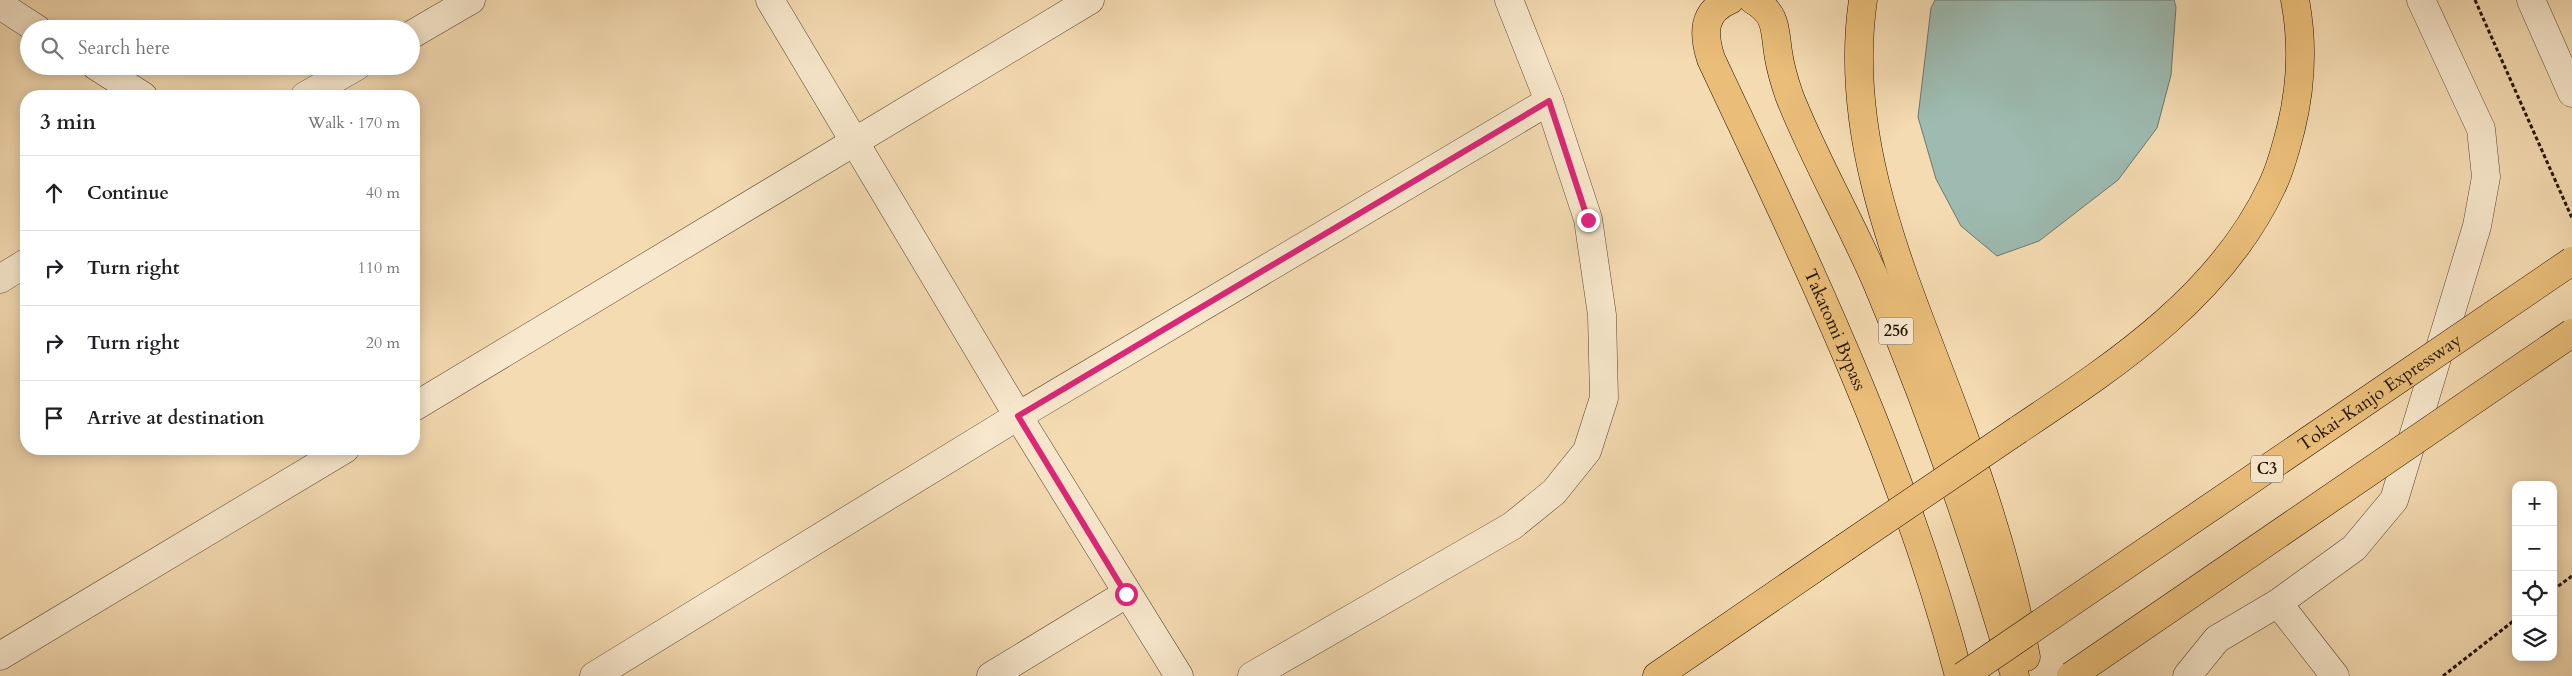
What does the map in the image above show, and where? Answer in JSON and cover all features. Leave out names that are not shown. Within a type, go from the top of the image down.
[{"type":"highway","name":"Takatomi Bypass","points":[[1730,0],[1719,4],[1707,21],[1705,39],[1711,58],[1827,306],[1891,466],[1947,632],[1959,676]]},
{"type":"highway","name":"256","points":[[1753,0],[1769,12],[1776,32],[1779,59],[1789,94],[1877,283],[1940,445],[1995,606],[2015,676]]},
{"type":"highway","points":[[1863,0],[1858,30],[1858,67],[1865,145],[1895,252],[1962,431],[2015,596],[2030,676]]},
{"type":"highway","points":[[1657,676],[2119,361],[2154,333],[2210,277],[2256,218],[2273,184],[2294,114],[2300,76],[2295,0]]},
{"type":"highway","name":"Tokai-Kanjo Expressway","points":[[1963,676],[2572,261]]},
{"type":"highway","points":[[2071,676],[2572,333]]},
{"type":"street","points":[[420,30],[471,0]]},
{"type":"street","points":[[770,0],[1018,416],[1126,594],[1179,676]]},
{"type":"street","points":[[420,403],[1090,0]]},
{"type":"street","points":[[1252,676],[1512,526],[1554,492],[1587,452],[1604,398],[1602,315],[1588,220],[1549,101],[1509,0]]},
{"type":"street","points":[[2187,676],[2217,639],[2278,603],[2354,548],[2394,500],[2477,226],[2486,177],[2481,129],[2421,0]]},
{"type":"street","points":[[2531,0],[2572,94]]},
{"type":"street","points":[[0,5],[23,20]]},
{"type":"street","points":[[110,75],[134,90]]},
{"type":"street","points":[[315,90],[341,75]]},
{"type":"street","points":[[594,676],[1018,416],[1549,101]]},
{"type":"street","points":[[0,280],[20,268]]},
{"type":"street","points":[[0,656],[334,455]]},
{"type":"street","points":[[992,676],[1126,594]]},
{"type":"street","points":[[2278,603],[2334,676]]},
{"type":"path","points":[[2475,0],[2572,218]]},
{"type":"path","points":[[2557,587],[2572,576]]},
{"type":"path","points":[[2443,676],[2512,623]]},
{"type":"water","points":[[1935,0],[2174,0],[2176,7],[2171,75],[2157,128],[2118,180],[2039,241],[1997,256],[1961,226],[1936,179],[1918,117],[1931,8]]},
{"type":"route","points":[[1126,594],[1018,416],[1549,101],[1588,220]]}]
